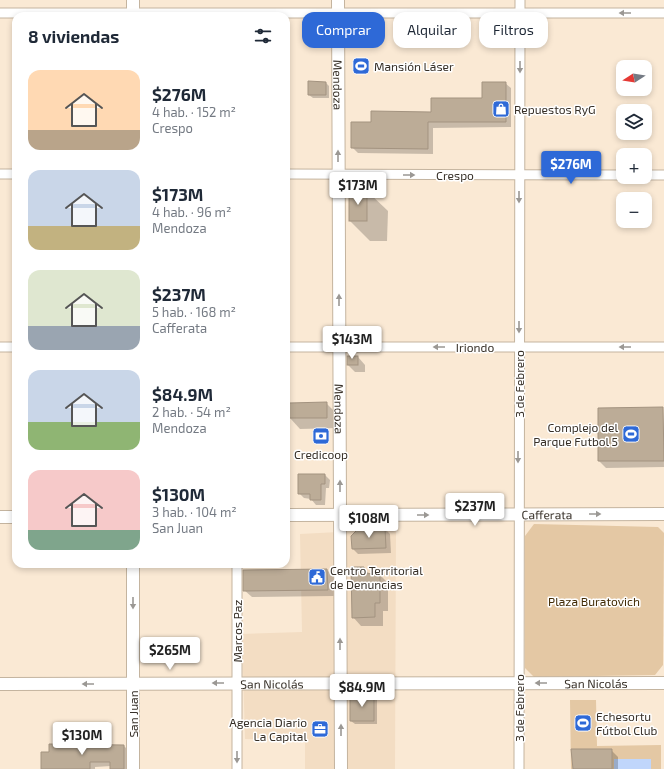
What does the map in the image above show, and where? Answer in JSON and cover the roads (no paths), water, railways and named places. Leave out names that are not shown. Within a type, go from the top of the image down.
[{"type":"main road","points":[[133,0],[133,12]]},
{"type":"main road","name":"Mendoza","points":[[338,0],[338,12]]},
{"type":"main road","name":"Mendoza","points":[[338,48],[341,769]]},
{"type":"main road","name":"Cafferata","points":[[290,516],[664,514]]},
{"type":"main road","points":[[0,517],[12,516]]},
{"type":"main road","name":"San Juan","points":[[133,568],[133,769]]},
{"type":"main road","name":"San Nicolás","points":[[0,684],[664,683]]},
{"type":"street","name":"3 de Febrero","points":[[520,0],[520,12]]},
{"type":"street","points":[[0,13],[12,13]]},
{"type":"street","points":[[290,13],[302,13]]},
{"type":"street","points":[[385,13],[479,13]]},
{"type":"street","points":[[548,13],[664,13]]},
{"type":"street","name":"3 de Febrero","points":[[519,769],[518,515],[520,48]]},
{"type":"street","points":[[0,174],[12,174]]},
{"type":"street","name":"Crespo","points":[[290,174],[616,175]]},
{"type":"street","points":[[652,175],[664,175]]},
{"type":"street","points":[[0,347],[12,347]]},
{"type":"street","name":"Iriondo","points":[[290,347],[664,347]]},
{"type":"street","name":"Marcos Paz","points":[[237,568],[237,769]]},
{"type":"water","points":[[614,759],[651,759],[651,769],[614,769]]},
{"type":"place","name":"Mansión Láser","points":[[361,66]]},
{"type":"place","name":"Repuestos RyG","points":[[501,109]]},
{"type":"place","name":"Complejo del Parque Futbol 5","points":[[631,434]]},
{"type":"place","name":"Credicoop","points":[[321,436]]},
{"type":"place","name":"Centro Territorial de Denuncias","points":[[317,577]]},
{"type":"place","name":"Echesortu Fútbol Club","points":[[583,723]]},
{"type":"place","name":"Agencia Diario La Capital","points":[[320,729]]},
{"type":"park label","name":"Plaza Buratovich","points":[[594,601]]}]
